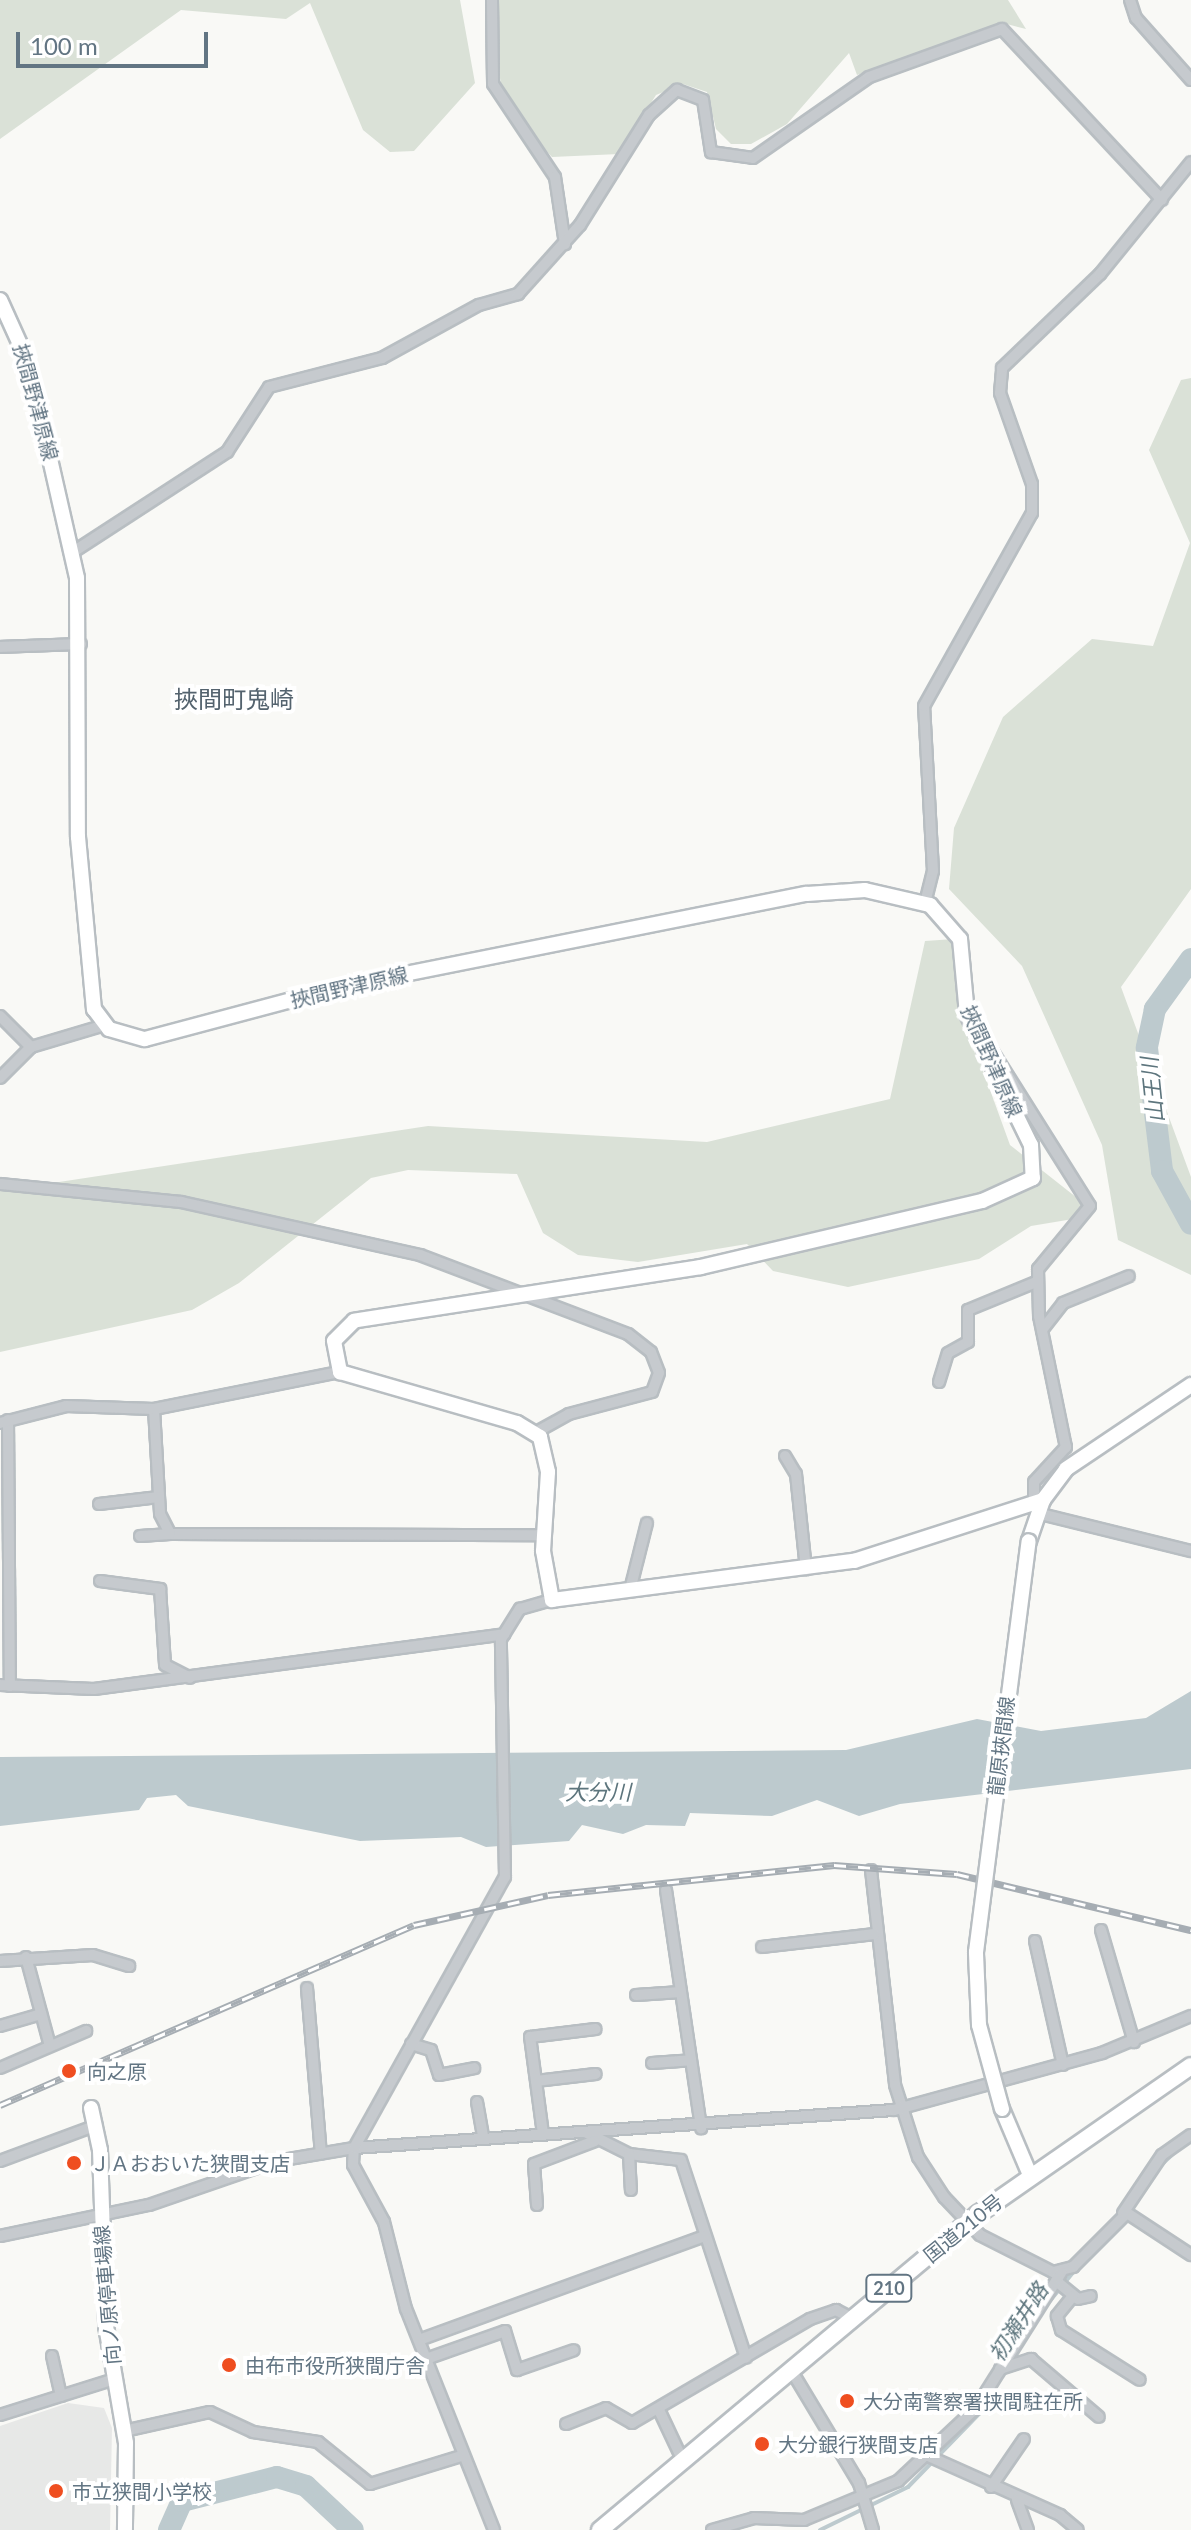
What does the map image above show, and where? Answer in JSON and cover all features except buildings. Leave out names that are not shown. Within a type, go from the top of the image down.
[{"type":"highway","name":"国道210号","points":[[600,2530],[967,2223],[1030,2175],[1191,2066]]},
{"type":"main road","name":"挾間野津原線","points":[[0,300],[28,362],[73,552],[81,644],[78,837],[92,996],[105,1025],[145,1039],[340,987],[831,890],[925,903],[960,939],[971,1023],[1034,1154],[1035,1173],[1019,1189],[750,1257],[354,1321],[334,1341],[340,1372]]},
{"type":"main road","points":[[340,1372],[536,1432],[547,1464],[542,1535],[552,1600],[806,1569],[869,1557],[1038,1505]]},
{"type":"main road","name":"龍原挾間線","points":[[1030,2175],[1002,2109],[979,2025],[976,1952],[1029,1541],[1038,1505],[1078,1458],[1191,1385]]},
{"type":"main road","name":"向ノ原停車場線","points":[[91,2108],[97,2125],[100,2216],[115,2379],[124,2431],[125,2530]]},
{"type":"street","points":[[492,0],[493,84],[518,131],[555,177],[565,244]]},
{"type":"street","points":[[1130,0],[1136,18],[1191,80]]},
{"type":"street","points":[[73,552],[227,452],[269,387],[382,358],[479,305],[518,294],[565,244],[637,130],[673,92],[690,90],[703,100],[711,152],[753,158],[862,80],[956,51],[997,29],[1162,200]]},
{"type":"street","points":[[925,903],[933,871],[924,706],[1032,513],[1032,484],[1000,393],[1002,368],[1100,274],[1191,162]]},
{"type":"street","points":[[0,647],[81,644]]},
{"type":"street","points":[[0,1016],[31,1047]]},
{"type":"street","points":[[971,1023],[1088,1199],[1087,1218],[1044,1253],[1036,1282],[1042,1330],[1066,1447],[1034,1482],[1038,1505],[1191,1551]]},
{"type":"street","points":[[0,1078],[31,1047],[105,1025]]},
{"type":"street","points":[[0,1184],[181,1202],[285,1222],[420,1255],[527,1293],[566,1316],[634,1337],[659,1373],[657,1387],[635,1401],[569,1414],[536,1432]]},
{"type":"street","points":[[1042,1330],[1063,1303],[1129,1276]]},
{"type":"street","points":[[939,1382],[948,1353],[968,1342],[968,1310],[1036,1282]]},
{"type":"street","points":[[340,1372],[154,1409],[81,1405],[4,1422],[5,1686],[94,1689],[504,1634]]},
{"type":"street","points":[[154,1409],[159,1497],[170,1534]]},
{"type":"street","points":[[785,1456],[796,1474],[806,1569]]},
{"type":"street","points":[[99,1504],[159,1497]]},
{"type":"street","points":[[630,1590],[647,1523]]},
{"type":"street","points":[[140,1536],[542,1535]]},
{"type":"street","points":[[100,1581],[160,1589],[165,1665],[190,1678]]},
{"type":"street","points":[[494,2530],[419,2340],[384,2222],[353,2165],[354,2148],[496,1898],[506,1858],[500,1653],[504,1634],[520,1609],[552,1600]]},
{"type":"street","points":[[871,1870],[874,1934],[901,2109],[921,2164],[967,2223],[1058,2277],[1073,2296]]},
{"type":"street","points":[[666,1890],[701,2128]]},
{"type":"street","points":[[1101,1930],[1134,2042]]},
{"type":"street","points":[[762,1947],[874,1934]]},
{"type":"street","points":[[1035,1941],[1063,2065]]},
{"type":"street","points":[[0,1961],[93,1955],[129,1966]]},
{"type":"street","points":[[26,1957],[50,2046]]},
{"type":"street","points":[[307,1988],[321,2153]]},
{"type":"street","points":[[636,1995],[681,1992]]},
{"type":"street","points":[[0,2026],[41,2014]]},
{"type":"street","points":[[0,2236],[100,2216],[321,2153],[354,2148],[483,2135],[591,2137],[901,2109],[1063,2065],[1134,2042],[1191,2016]]},
{"type":"street","points":[[543,2134],[530,2037],[596,2029]]},
{"type":"street","points":[[0,2068],[86,2031]]},
{"type":"street","points":[[411,2044],[431,2050],[439,2075],[474,2068]]},
{"type":"street","points":[[652,2063],[691,2060]]},
{"type":"street","points":[[536,2081],[596,2074]]},
{"type":"street","points":[[477,2102],[483,2135]]},
{"type":"street","points":[[0,2161],[97,2125]]},
{"type":"street","points":[[712,2530],[754,2518],[804,2520],[898,2481],[976,2408],[1058,2277],[1123,2213],[1162,2155],[1191,2135]]},
{"type":"street","points":[[537,2205],[534,2164],[591,2137],[629,2154],[680,2158],[746,2358]]},
{"type":"street","points":[[629,2154],[631,2190]]},
{"type":"street","points":[[1123,2213],[1136,2214],[1191,2255]]},
{"type":"street","points":[[419,2340],[705,2236]]},
{"type":"street","points":[[1073,2296],[1091,2296]]},
{"type":"street","points":[[1073,2296],[1057,2316],[1061,2330],[1140,2380]]},
{"type":"street","points":[[566,2424],[606,2408],[632,2423],[816,2316],[836,2310],[852,2318]]},
{"type":"street","points":[[426,2359],[505,2331],[517,2370],[574,2350]]},
{"type":"street","points":[[52,2356],[61,2396]]},
{"type":"street","points":[[1000,2369],[1031,2359],[1099,2417]]},
{"type":"street","points":[[791,2370],[864,2496],[873,2530]]},
{"type":"street","points":[[0,2415],[115,2379]]},
{"type":"street","points":[[659,2410],[683,2461]]},
{"type":"street","points":[[124,2431],[210,2412],[253,2432],[318,2442],[370,2484],[464,2455]]},
{"type":"street","points":[[991,2487],[1024,2439]]},
{"type":"street","points":[[926,2455],[1017,2500],[1060,2515],[1078,2530]]},
{"type":"street","points":[[1017,2500],[1028,2530]]},
{"type":"shaded area","points":[[0,0],[460,0],[475,83],[414,151],[390,152],[363,130],[310,3],[286,19],[181,10],[0,139]]},
{"type":"shaded area","points":[[491,0],[1008,0],[1026,29],[1003,23],[857,75],[849,53],[787,124],[751,144],[731,144],[716,129],[707,92],[683,84],[656,95],[619,154],[552,157],[503,104]]},
{"type":"shaded area","points":[[1191,378],[1191,889],[1121,987],[1191,1177],[1191,1275],[1118,1240],[1102,1145],[1022,966],[949,889],[954,828],[1003,717],[1092,639],[1153,646],[1190,543],[1149,450],[1181,380]]},
{"type":"shaded area","points":[[954,939],[957,999],[1010,1145],[1086,1205],[1079,1218],[1031,1226],[979,1259],[848,1287],[773,1271],[747,1244],[638,1262],[578,1255],[543,1233],[517,1174],[408,1170],[371,1178],[239,1283],[192,1310],[0,1352],[0,1191],[428,1126],[707,1142],[890,1099],[925,941]]},
{"type":"shaded area","name":"市立狭間小学校","points":[[68,2403],[104,2408],[112,2428],[110,2530],[0,2530],[0,2426]]},
{"type":"water","name":"大分川","points":[[1191,1691],[1191,1769],[900,1804],[859,1816],[817,1800],[772,1816],[690,1813],[685,1826],[646,1825],[623,1834],[582,1825],[569,1841],[486,1847],[461,1837],[360,1841],[188,1806],[176,1795],[147,1798],[139,1810],[0,1826],[0,1757],[846,1750],[977,1719],[1041,1731],[1146,1718]]},
{"type":"waterway","name":"山王川","points":[[1191,959],[1155,1009],[1147,1048],[1162,1171],[1191,1224]]},
{"type":"waterway","name":"初瀬井路","points":[[1159,2167],[1176,2151]]},
{"type":"waterway","name":"初瀬井路","points":[[1045,2307],[1075,2270]]},
{"type":"waterway","name":"初瀬井路","points":[[820,2530],[908,2487],[979,2414],[1007,2368]]},
{"type":"waterway","points":[[169,2530],[182,2501],[277,2477],[306,2486],[353,2530]]},
{"type":"railway","points":[[0,2105],[414,1925],[548,1895],[834,1865],[957,1874],[1191,1930]]},
{"type":"place","name":"向之原","points":[[69,2071]]},
{"type":"place","name":"ＪＡおおいた狭間支店","points":[[74,2163]]},
{"type":"place","name":"由布市役所狭間庁舎","points":[[229,2365]]},
{"type":"place","name":"大分南警察署挟間駐在所","points":[[847,2401]]},
{"type":"place","name":"大分銀行狭間支店","points":[[762,2444]]},
{"type":"place","name":"市立狭間小学校","points":[[56,2491]]},
{"type":"district","name":"挾間町鬼崎","points":[[234,699]]}]
